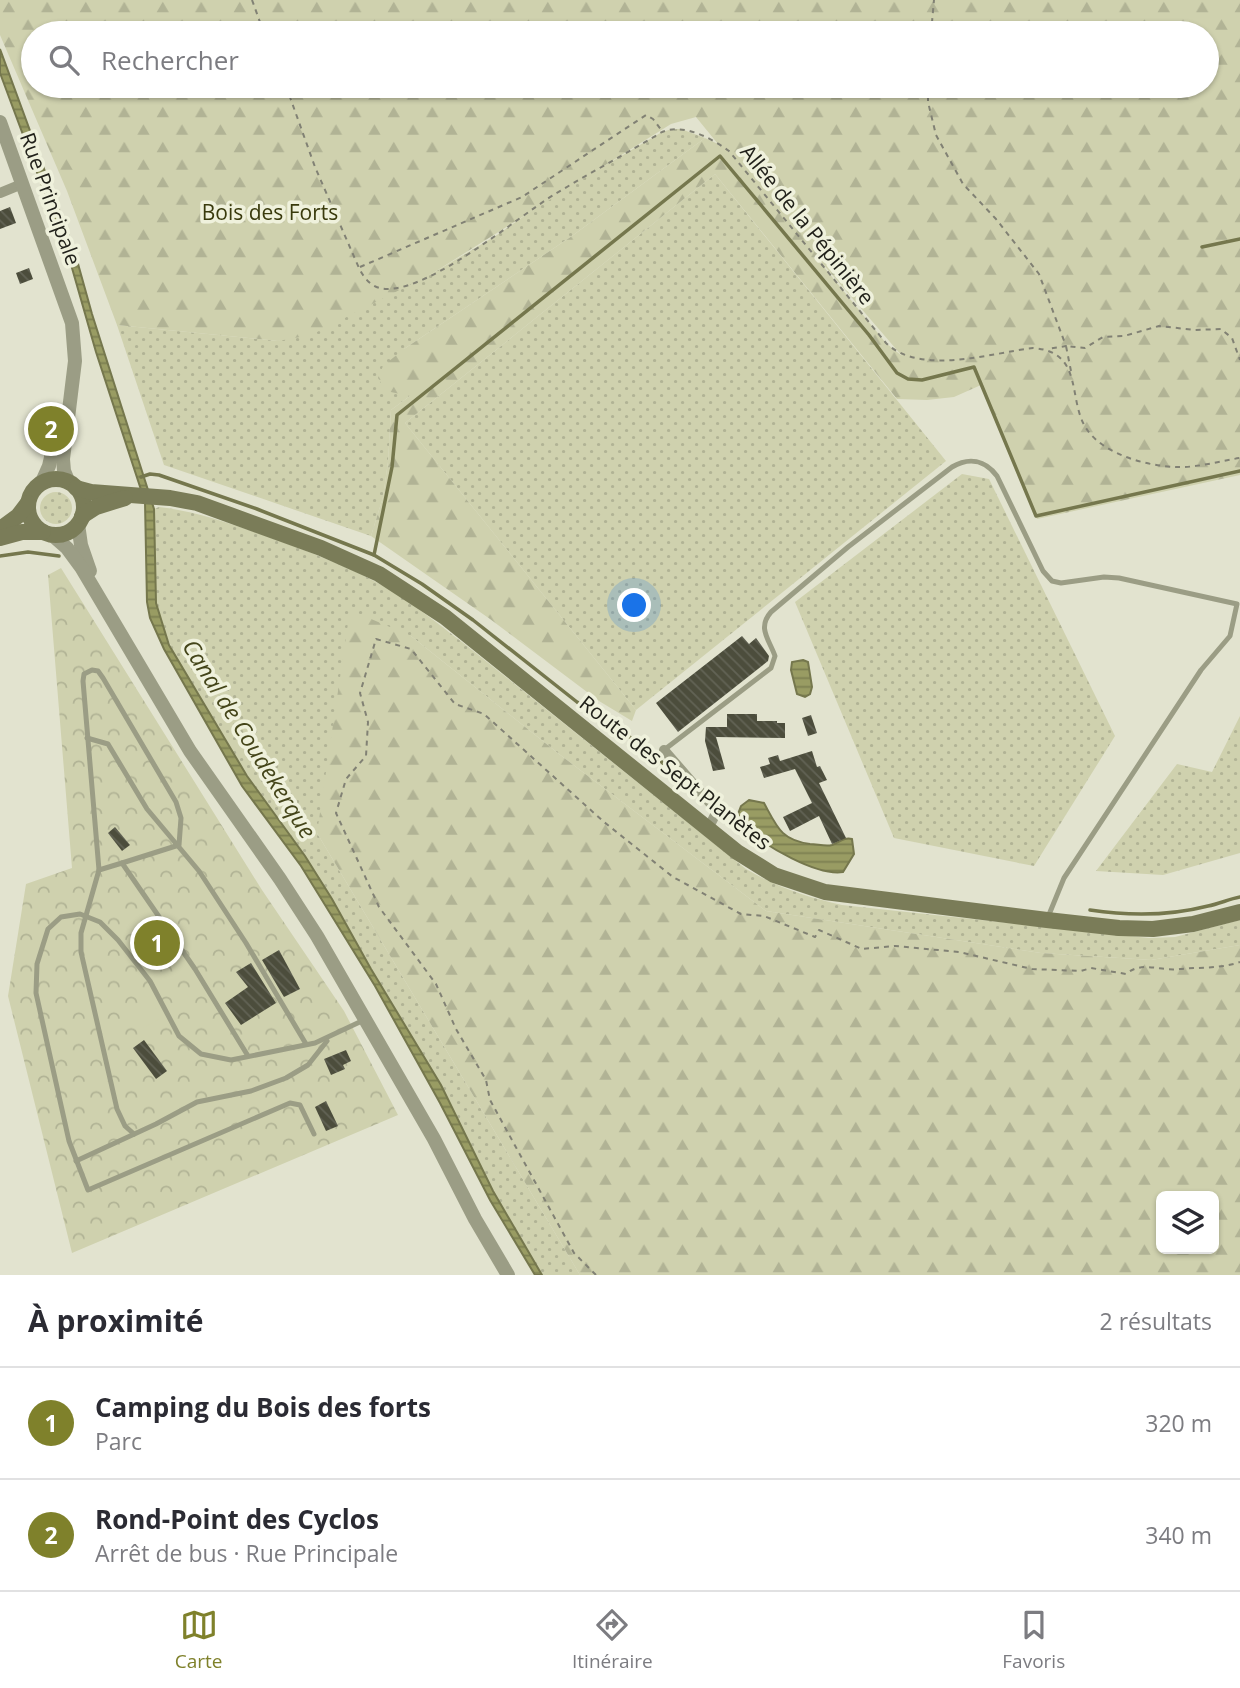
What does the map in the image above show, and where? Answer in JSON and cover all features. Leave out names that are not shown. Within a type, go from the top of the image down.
[{"type":"main road","points":[[0,529],[18,516],[32,492],[41,484],[52,480],[73,485],[83,502],[80,520],[68,532],[22,532],[0,538]]},
{"type":"main road","name":"Route des Sept Planètes","points":[[73,485],[88,492],[162,497],[207,506],[358,564],[401,587],[456,626],[755,865],[786,880],[815,890],[857,897],[1119,928],[1153,929],[1193,924],[1240,912]]},
{"type":"main road","name":"Route des Sept Planètes","points":[[80,520],[96,507],[135,496]]},
{"type":"main road","points":[[28,503],[32,521],[47,533]]},
{"type":"street","name":"Rue Principale","points":[[0,122],[71,316],[75,345],[73,383],[63,454],[64,471],[73,485]]},
{"type":"street","points":[[0,193],[22,184]]},
{"type":"street","name":"Rue Principale","points":[[41,484],[55,441],[65,374],[65,331],[60,290]]},
{"type":"street","points":[[80,520],[86,560],[103,601]]},
{"type":"street","points":[[47,533],[71,553],[103,601],[190,751],[296,903],[434,1139],[468,1206],[508,1275]]},
{"type":"street","points":[[664,750],[717,811],[708,829]]},
{"type":"lane","points":[[664,750],[771,668],[775,656],[765,635],[764,626],[771,612],[848,547],[952,467],[967,461],[982,463],[998,476],[1043,571],[1052,581],[1066,584],[1097,578],[1119,578],[1237,604],[1233,629],[1228,640],[1201,670],[1064,878],[1047,920]]},
{"type":"lane","points":[[134,1134],[125,1126],[117,1109],[82,961],[80,939],[99,870],[83,677],[89,671],[95,670],[103,678],[179,807],[182,824],[179,845]]},
{"type":"lane","points":[[87,738],[108,744],[147,809],[200,871],[306,1044]]},
{"type":"lane","points":[[99,870],[179,845]]},
{"type":"lane","points":[[122,863],[195,968],[248,1056]]},
{"type":"lane","points":[[314,1133],[300,1105],[290,1103],[88,1190],[66,1132],[37,1000],[35,978],[44,940],[52,923],[66,914],[86,915],[106,927],[145,972],[173,1028],[184,1042],[201,1054],[215,1058],[231,1060],[306,1044],[328,1038],[365,1019]]},
{"type":"lane","points":[[76,1161],[197,1102],[251,1091],[286,1078],[308,1065],[328,1038]]},
{"type":"path","points":[[252,0],[260,21]]},
{"type":"path","points":[[932,21],[934,0]]},
{"type":"path","points":[[290,98],[315,167],[359,268],[367,281],[379,288],[396,288],[410,284],[466,255],[553,195],[662,132]]},
{"type":"path","points":[[928,98],[936,135],[963,184],[996,219],[1038,274],[1066,346],[1087,430],[1100,442],[1120,453],[1146,462],[1176,467],[1240,458]]},
{"type":"path","name":"Allée de la Pépinière","points":[[359,268],[522,197],[646,115],[653,119],[662,132],[672,129],[686,130],[729,151],[886,343],[899,354],[918,359],[956,359],[1033,348],[1085,348],[1103,337],[1124,336],[1159,326],[1195,330],[1222,329],[1232,338],[1240,360]]},
{"type":"path","points":[[1045,350],[1063,361],[1072,376]]},
{"type":"path","points":[[596,1275],[574,1253],[490,1100],[486,1080],[456,1029],[436,984],[379,907],[336,813],[346,779],[366,756],[368,722],[360,693],[376,639],[411,649],[455,704],[484,715],[604,822],[673,877],[741,914],[764,916],[815,937],[819,930],[862,949],[895,946],[959,952],[1032,969],[1080,971],[1091,968],[1126,974],[1133,968],[1224,968],[1240,962]]},
{"type":"green space","name":"Bois des Forts","points":[[0,0],[1240,0],[1240,475],[1037,519],[981,385],[954,397],[897,399],[715,174],[405,423],[636,710],[632,721],[599,701],[490,619],[371,536],[383,497],[391,410],[410,396],[386,391],[378,378],[383,366],[404,349],[572,236],[705,138],[718,144],[696,117],[671,124],[433,273],[311,335],[278,341],[117,325],[67,191],[27,98],[1219,98],[1219,21],[21,21],[21,84],[0,35]],"holes":[[[816,256],[902,356],[886,343]]]},
{"type":"green space","points":[[681,129],[705,138],[572,236],[404,349],[410,396],[391,410],[383,497],[371,536],[164,465],[117,325],[278,341],[433,273],[497,235],[553,196],[662,132]]},
{"type":"green space","points":[[715,174],[946,461],[636,710],[405,423]]},
{"type":"green space","points":[[962,474],[989,479],[1115,736],[1034,866],[894,838],[795,602]]},
{"type":"green space","points":[[56,492],[68,496],[72,508],[68,520],[56,524],[44,520],[40,508],[44,496]]},
{"type":"green space","points":[[159,507],[199,514],[263,535],[342,566],[387,588],[462,642],[746,869],[781,886],[842,905],[1149,938],[1175,937],[1240,920],[1240,945],[1151,960],[1041,953],[766,911],[559,754],[411,636],[317,833],[580,1275],[542,1275],[493,1191],[441,1085],[332,899],[305,856],[247,776],[174,653],[156,603],[154,509]]},
{"type":"green space","points":[[61,568],[262,890],[344,1011],[398,1115],[72,1253],[8,996],[26,884],[72,868],[48,575]]},
{"type":"green space","points":[[350,610],[411,636],[559,754],[766,911],[1041,953],[1151,960],[1240,945],[1240,1275],[580,1275],[317,833]]},
{"type":"green space","points":[[1240,716],[1240,853],[1163,875],[1096,871],[1177,764],[1212,772]]},
{"type":"green space","points":[[151,999],[161,1018],[143,1028],[133,1008]]},
{"type":"shaded area","points":[[0,49],[75,253],[154,509],[156,603],[169,645],[247,776],[305,856],[332,899],[441,1085],[493,1191],[542,1275],[535,1275],[490,1200],[375,986],[301,866],[242,786],[164,649],[150,618],[147,602],[145,502],[96,352],[70,261],[0,73]]},
{"type":"shaded area","points":[[792,662],[808,662],[812,687],[810,694],[805,697],[797,694],[791,670]]},
{"type":"shaded area","points":[[749,800],[764,803],[781,831],[792,839],[827,846],[844,839],[852,839],[854,854],[843,872],[806,865],[755,836],[741,822],[738,814],[741,806]]},
{"type":"building","points":[[10,207],[16,223],[0,229],[0,211]]},
{"type":"building","points":[[29,268],[33,279],[20,284],[16,273]]},
{"type":"building","points":[[742,636],[749,644],[756,638],[769,656],[768,661],[678,732],[656,703]]},
{"type":"building","points":[[727,714],[757,714],[757,721],[785,723],[785,738],[716,737],[725,769],[713,771],[705,741],[706,727],[727,727]]},
{"type":"building","points":[[811,715],[817,733],[808,736],[802,718]]},
{"type":"building","points":[[812,751],[817,767],[820,766],[827,780],[819,783],[846,838],[832,844],[819,816],[790,831],[783,817],[812,803],[795,769],[764,778],[760,767],[770,764],[768,758],[778,755],[780,761]]},
{"type":"building","points":[[115,827],[130,845],[122,851],[108,833]]},
{"type":"building","points":[[279,950],[300,989],[284,997],[262,960]]},
{"type":"building","points":[[251,963],[276,1003],[241,1025],[225,1003],[248,987],[236,972]]},
{"type":"building","points":[[144,1040],[167,1071],[156,1079],[133,1048]]},
{"type":"building","points":[[346,1050],[351,1061],[343,1065],[345,1069],[331,1075],[324,1059]]},
{"type":"building","points":[[326,1101],[338,1126],[326,1131],[315,1107]]},
{"type":"waterway","points":[[374,555],[392,467],[397,415],[720,156],[869,335],[897,373],[908,379],[922,380],[974,367],[1036,516],[1240,471]]},
{"type":"waterway","points":[[1202,247],[1240,239]]},
{"type":"waterway","points":[[141,477],[159,475],[257,509],[374,555],[422,584],[473,620],[577,702],[652,752],[681,782]]},
{"type":"waterway","points":[[0,556],[28,552],[59,556]]},
{"type":"waterway","points":[[1090,910],[1134,914],[1164,913],[1240,897]]},
{"type":"place","name":"Rond-Point des Cyclos","points":[[51,429]]},
{"type":"place","name":"Camping du Bois des forts","points":[[157,943]]},
{"type":"water label","name":"Canal de Coudekerque","points":[[249,739]]}]
